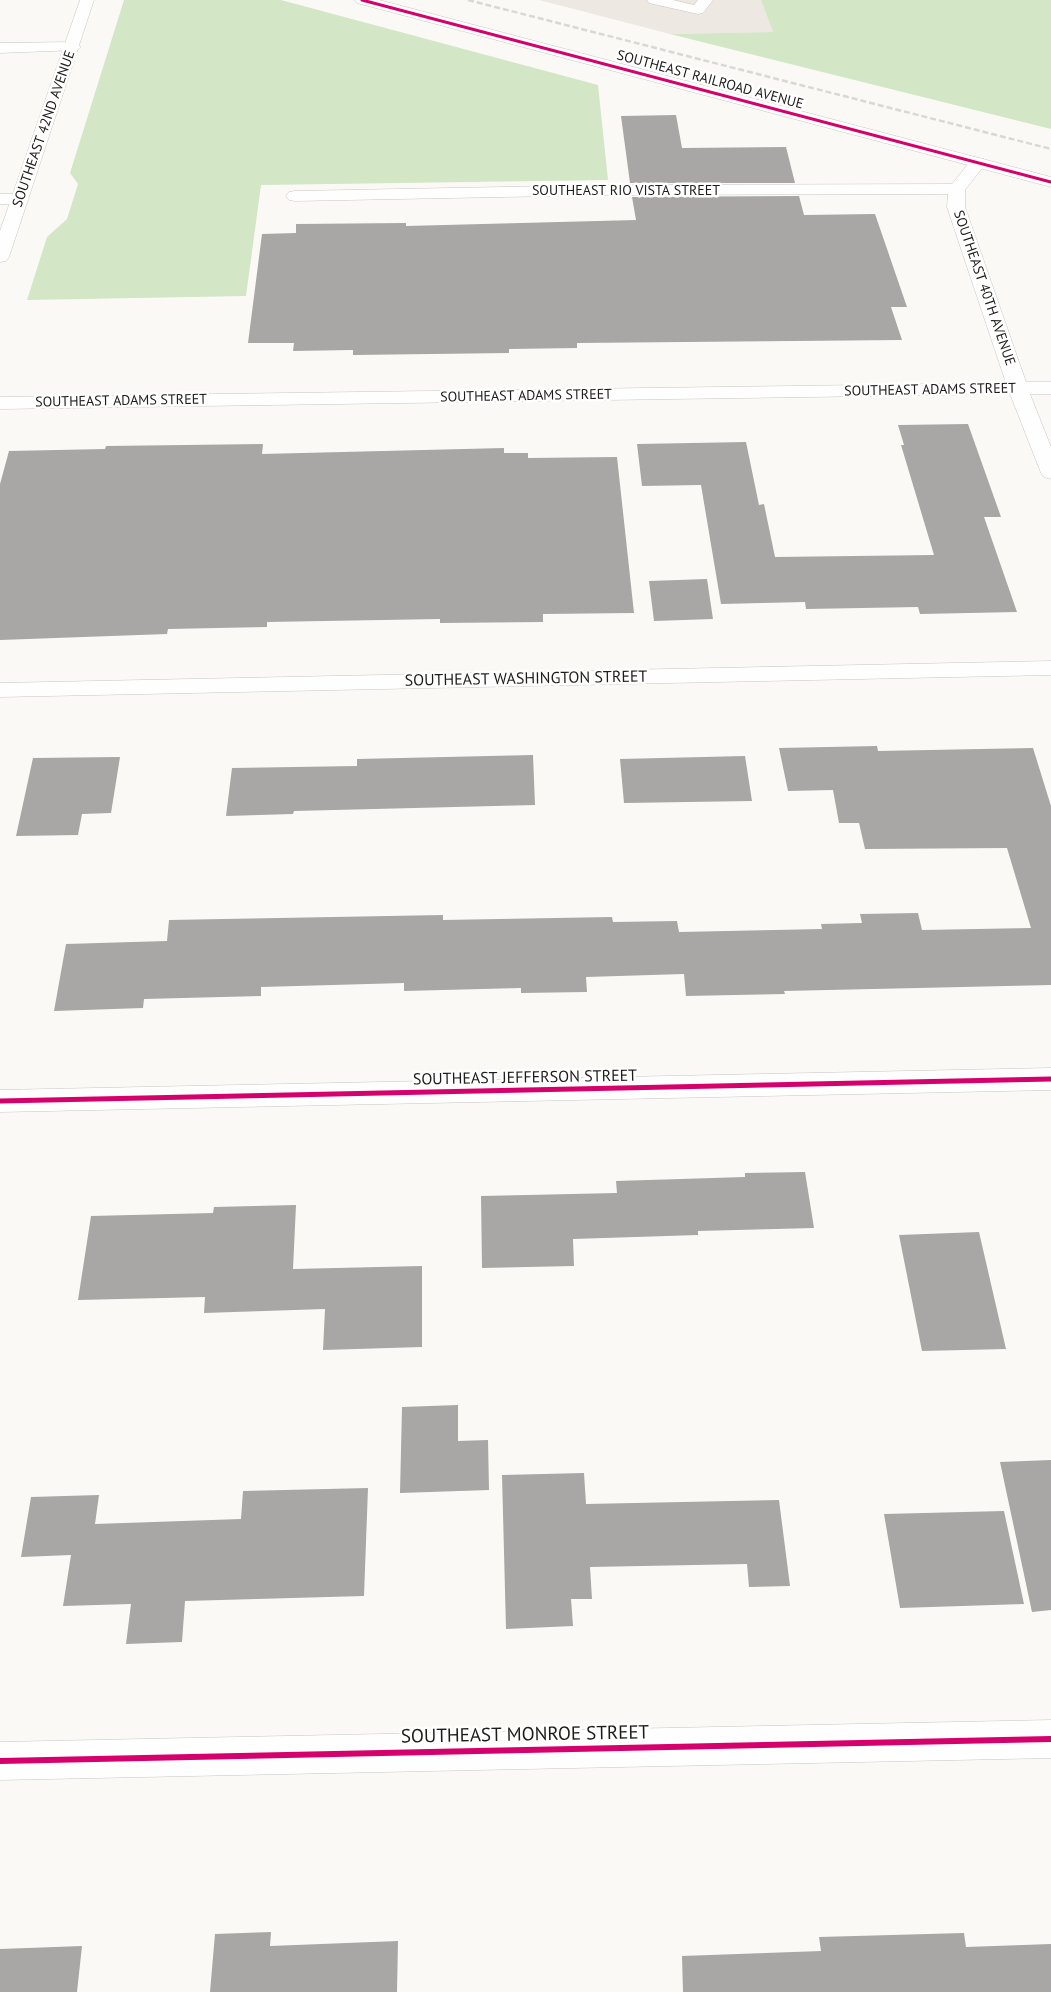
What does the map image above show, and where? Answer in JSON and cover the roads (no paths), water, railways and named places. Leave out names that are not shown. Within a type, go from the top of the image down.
[{"type":"street","name":"SOUTHEAST 42ND AVENUE","points":[[0,257],[73,47],[87,0]]},
{"type":"street","name":"SOUTHEAST RAILROAD AVENUE","points":[[362,0],[1051,182]]},
{"type":"street","points":[[654,0],[698,10],[706,0]]},
{"type":"street","points":[[0,48],[73,47]]},
{"type":"street","name":"SOUTHEAST 40TH AVENUE","points":[[978,163],[957,189],[956,207],[1018,389],[1051,473]]},
{"type":"street","name":"SOUTHEAST RIO VISTA STREET","points":[[295,196],[606,190],[957,189]]},
{"type":"street","points":[[0,199],[20,199]]},
{"type":"street","name":"SOUTHEAST ADAMS STREET","points":[[0,403],[1051,388]]},
{"type":"street","name":"SOUTHEAST WASHINGTON STREET","points":[[0,690],[1051,668]]},
{"type":"street","name":"SOUTHEAST JEFFERSON STREET","points":[[0,1101],[1051,1079]]},
{"type":"street","name":"SOUTHEAST MONROE STREET","points":[[0,1761],[1051,1739]]},
{"type":"railway","points":[[468,0],[1051,149]]}]
